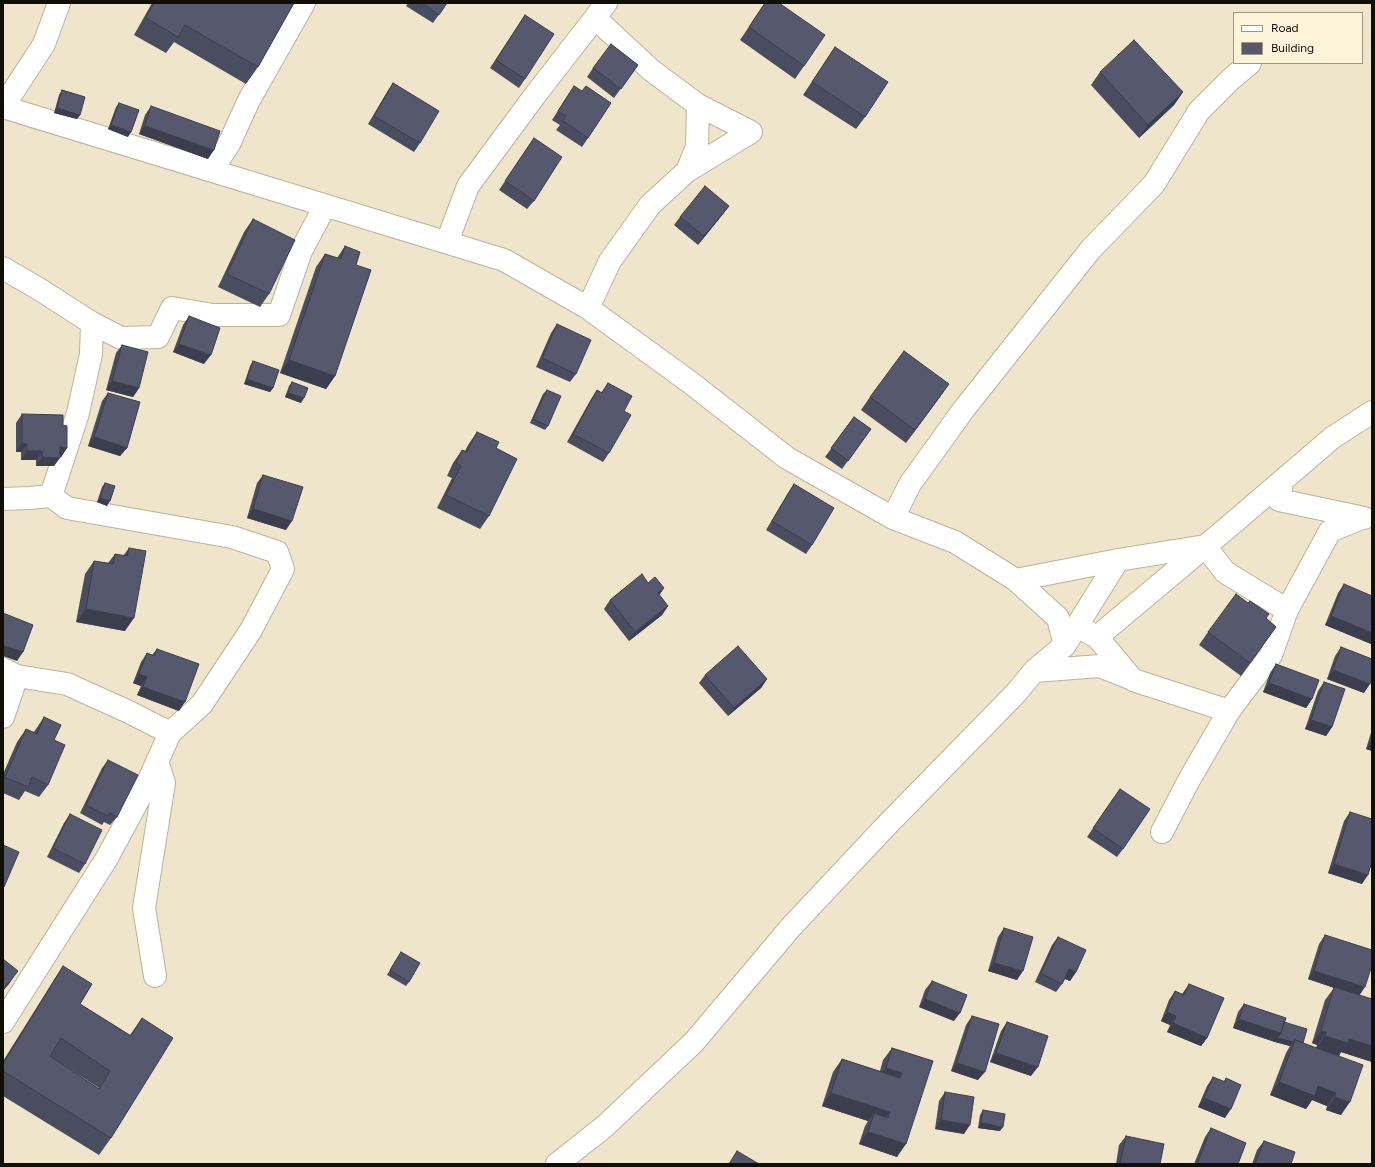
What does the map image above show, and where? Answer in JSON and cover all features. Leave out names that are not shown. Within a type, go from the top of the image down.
[{"type":"street","points":[[59,3],[44,44],[3,107],[504,260],[588,308],[691,383],[787,458],[893,518],[955,542],[1016,580],[1058,618],[1065,645]]},
{"type":"street","points":[[212,170],[229,144],[249,100],[304,3]]},
{"type":"street","points":[[447,242],[468,186],[600,10],[651,70],[698,105],[751,132],[687,171],[650,205],[610,261],[588,308]]},
{"type":"street","points":[[893,518],[910,484],[969,403],[1091,249],[1154,184],[1199,111],[1249,64]]},
{"type":"street","points":[[687,171],[698,147],[698,105]]},
{"type":"street","points":[[3,268],[92,323],[121,338],[158,337],[172,308],[213,315],[279,315],[301,251],[325,206]]},
{"type":"street","points":[[51,496],[78,413],[91,354],[92,323]]},
{"type":"street","points":[[1097,637],[1332,438],[1372,412]]},
{"type":"street","points":[[1282,481],[1279,500],[1367,519]]},
{"type":"street","points":[[3,499],[51,496],[67,508],[232,537],[277,552],[283,569],[251,630],[202,704],[170,733],[148,782],[107,858],[3,1022]]},
{"type":"street","points":[[1162,832],[1189,780],[1229,711],[1271,655],[1287,610],[1330,531],[1367,519]]},
{"type":"street","points":[[1016,580],[1118,560],[1205,546]]},
{"type":"street","points":[[1205,546],[1226,572],[1287,610]]},
{"type":"street","points":[[557,1164],[604,1127],[694,1042],[791,927],[886,826],[1016,693],[1034,671],[1065,645],[1118,560]]},
{"type":"street","points":[[1077,626],[1097,637],[1133,680]]},
{"type":"street","points":[[1034,671],[1100,666],[1133,680],[1229,711]]},
{"type":"street","points":[[3,717],[10,673],[67,684],[129,712],[170,733]]},
{"type":"street","points":[[155,976],[144,908],[164,783],[157,761]]},
{"type":"building","points":[[154,3],[294,3],[258,67],[185,25],[178,37],[146,18]]},
{"type":"building","points":[[422,3],[447,3],[439,15]]},
{"type":"building","points":[[765,3],[779,3],[825,35],[804,66],[749,27]]},
{"type":"building","points":[[525,15],[554,34],[525,79],[496,60]]},
{"type":"building","points":[[1134,40],[1183,92],[1148,125],[1100,72]]},
{"type":"building","points":[[611,44],[638,65],[621,89],[593,68]]},
{"type":"building","points":[[835,47],[888,82],[865,117],[812,82]]},
{"type":"building","points":[[393,83],[439,111],[420,143],[374,116]]},
{"type":"building","points":[[574,86],[582,91],[586,86],[611,103],[588,138],[563,121],[566,116],[558,111]]},
{"type":"building","points":[[62,90],[85,97],[80,115],[57,108]]},
{"type":"building","points":[[119,103],[139,110],[131,132],[111,125]]},
{"type":"building","points":[[151,106],[220,131],[214,150],[145,126]]},
{"type":"building","points":[[534,138],[562,157],[534,201],[505,181]]},
{"type":"building","points":[[705,186],[729,206],[704,236],[680,217]]},
{"type":"building","points":[[253,219],[295,240],[269,294],[227,274]]},
{"type":"building","points":[[345,246],[360,252],[356,265],[371,270],[335,376],[289,360],[325,254],[341,259]]},
{"type":"building","points":[[189,316],[220,328],[211,355],[179,344]]},
{"type":"building","points":[[557,324],[591,340],[576,374],[542,358]]},
{"type":"building","points":[[122,345],[148,352],[139,388],[112,381]]},
{"type":"building","points":[[904,351],[949,384],[915,430],[870,397]]},
{"type":"building","points":[[253,361],[279,370],[273,388],[247,379]]},
{"type":"building","points":[[292,382],[308,388],[304,398],[288,393]]},
{"type":"building","points":[[608,383],[632,396],[624,411],[631,415],[609,453],[573,434],[597,390],[602,393]]},
{"type":"building","points":[[547,390],[561,396],[548,426],[533,419]]},
{"type":"building","points":[[108,393],[140,402],[127,448],[94,437]]},
{"type":"building","points":[[22,414],[63,415],[63,425],[67,426],[67,448],[60,447],[60,458],[42,457],[42,451],[27,451],[27,444],[22,443]]},
{"type":"building","points":[[854,417],[871,429],[848,461],[831,448]]},
{"type":"building","points":[[477,432],[499,442],[496,448],[517,459],[489,516],[446,495],[461,466],[456,463],[462,450],[467,452]]},
{"type":"building","points":[[263,475],[303,487],[292,521],[253,509]]},
{"type":"building","points":[[105,483],[115,486],[110,501],[100,498]]},
{"type":"building","points":[[794,484],[834,508],[812,545],[772,521]]},
{"type":"building","points":[[129,548],[146,551],[134,618],[86,609],[94,561],[113,564],[115,554],[127,556]]},
{"type":"building","points":[[642,574],[648,583],[655,577],[664,588],[658,593],[668,606],[635,632],[610,600]]},
{"type":"building","points":[[1344,584],[1372,596],[1372,633],[1331,616]]},
{"type":"building","points":[[1236,594],[1248,603],[1250,601],[1269,614],[1266,618],[1276,627],[1250,663],[1208,632]]},
{"type":"building","points":[[3,613],[33,625],[23,652],[3,645]]},
{"type":"building","points":[[738,646],[767,679],[734,708],[705,675]]},
{"type":"building","points":[[1341,647],[1372,659],[1372,680],[1370,684],[1333,670]]},
{"type":"building","points":[[157,649],[199,664],[185,702],[143,687],[147,677],[139,674],[147,653],[154,656]]},
{"type":"building","points":[[1276,664],[1319,680],[1312,699],[1269,683]]},
{"type":"building","points":[[1324,682],[1345,689],[1332,727],[1311,720]]},
{"type":"building","points":[[44,717],[61,725],[54,740],[65,745],[48,785],[32,777],[28,787],[5,777],[26,729],[37,734]]},
{"type":"building","points":[[108,760],[138,775],[117,817],[110,813],[108,816],[86,805]]},
{"type":"building","points":[[1120,789],[1150,809],[1123,849],[1093,828]]},
{"type":"building","points":[[1350,812],[1372,819],[1372,861],[1368,875],[1334,864]]},
{"type":"building","points":[[70,814],[102,830],[85,864],[53,848]]},
{"type":"building","points":[[3,845],[19,852],[4,887],[3,886]]},
{"type":"building","points":[[1004,928],[1033,937],[1023,971],[994,963]]},
{"type":"building","points":[[1325,935],[1372,950],[1372,965],[1365,987],[1314,971]]},
{"type":"building","points":[[1058,937],[1086,950],[1076,972],[1069,969],[1062,984],[1041,973]]},
{"type":"building","points":[[401,952],[420,963],[409,982],[390,970]]},
{"type":"building","points":[[3,959],[18,971],[3,989]]},
{"type":"building","points":[[63,966],[92,984],[80,1004],[131,1036],[142,1018],[173,1038],[111,1138],[3,1071],[3,1064]],"holes":[[[61,1038],[110,1071],[99,1089],[50,1056]]]},
{"type":"building","points":[[932,981],[967,995],[960,1013],[925,999]]},
{"type":"building","points":[[1189,984],[1224,998],[1207,1038],[1173,1023],[1176,1016],[1167,1012],[1175,991],[1184,995]]},
{"type":"building","points":[[1334,987],[1372,999],[1372,1046],[1349,1039],[1348,1043],[1325,1036],[1326,1032],[1321,1031]]},
{"type":"building","points":[[1244,1004],[1286,1018],[1281,1033],[1239,1019]]},
{"type":"building","points":[[972,1016],[999,1024],[985,1072],[957,1063]]},
{"type":"building","points":[[1007,1022],[1048,1036],[1038,1067],[996,1053]]},
{"type":"building","points":[[1284,1022],[1307,1029],[1303,1043],[1295,1040],[1293,1042],[1278,1038]]},
{"type":"building","points":[[1295,1040],[1363,1065],[1350,1102],[1335,1097],[1336,1093],[1318,1086],[1315,1096],[1279,1082]]},
{"type":"building","points":[[892,1048],[933,1061],[906,1144],[868,1132],[874,1113],[888,1118],[890,1112],[831,1093],[842,1059],[900,1078],[902,1073],[886,1068]]},
{"type":"building","points":[[1213,1077],[1225,1082],[1226,1078],[1241,1085],[1231,1109],[1204,1098]]},
{"type":"building","points":[[945,1092],[974,1097],[970,1125],[941,1120]]},
{"type":"building","points":[[983,1110],[1005,1114],[1003,1127],[981,1123]]},
{"type":"building","points":[[1211,1128],[1246,1143],[1238,1164],[1197,1164]]},
{"type":"building","points":[[1126,1136],[1164,1144],[1160,1164],[1120,1164]]},
{"type":"building","points":[[1264,1141],[1295,1152],[1291,1164],[1255,1164]]},
{"type":"building","points":[[737,1151],[759,1164],[729,1164]]}]
